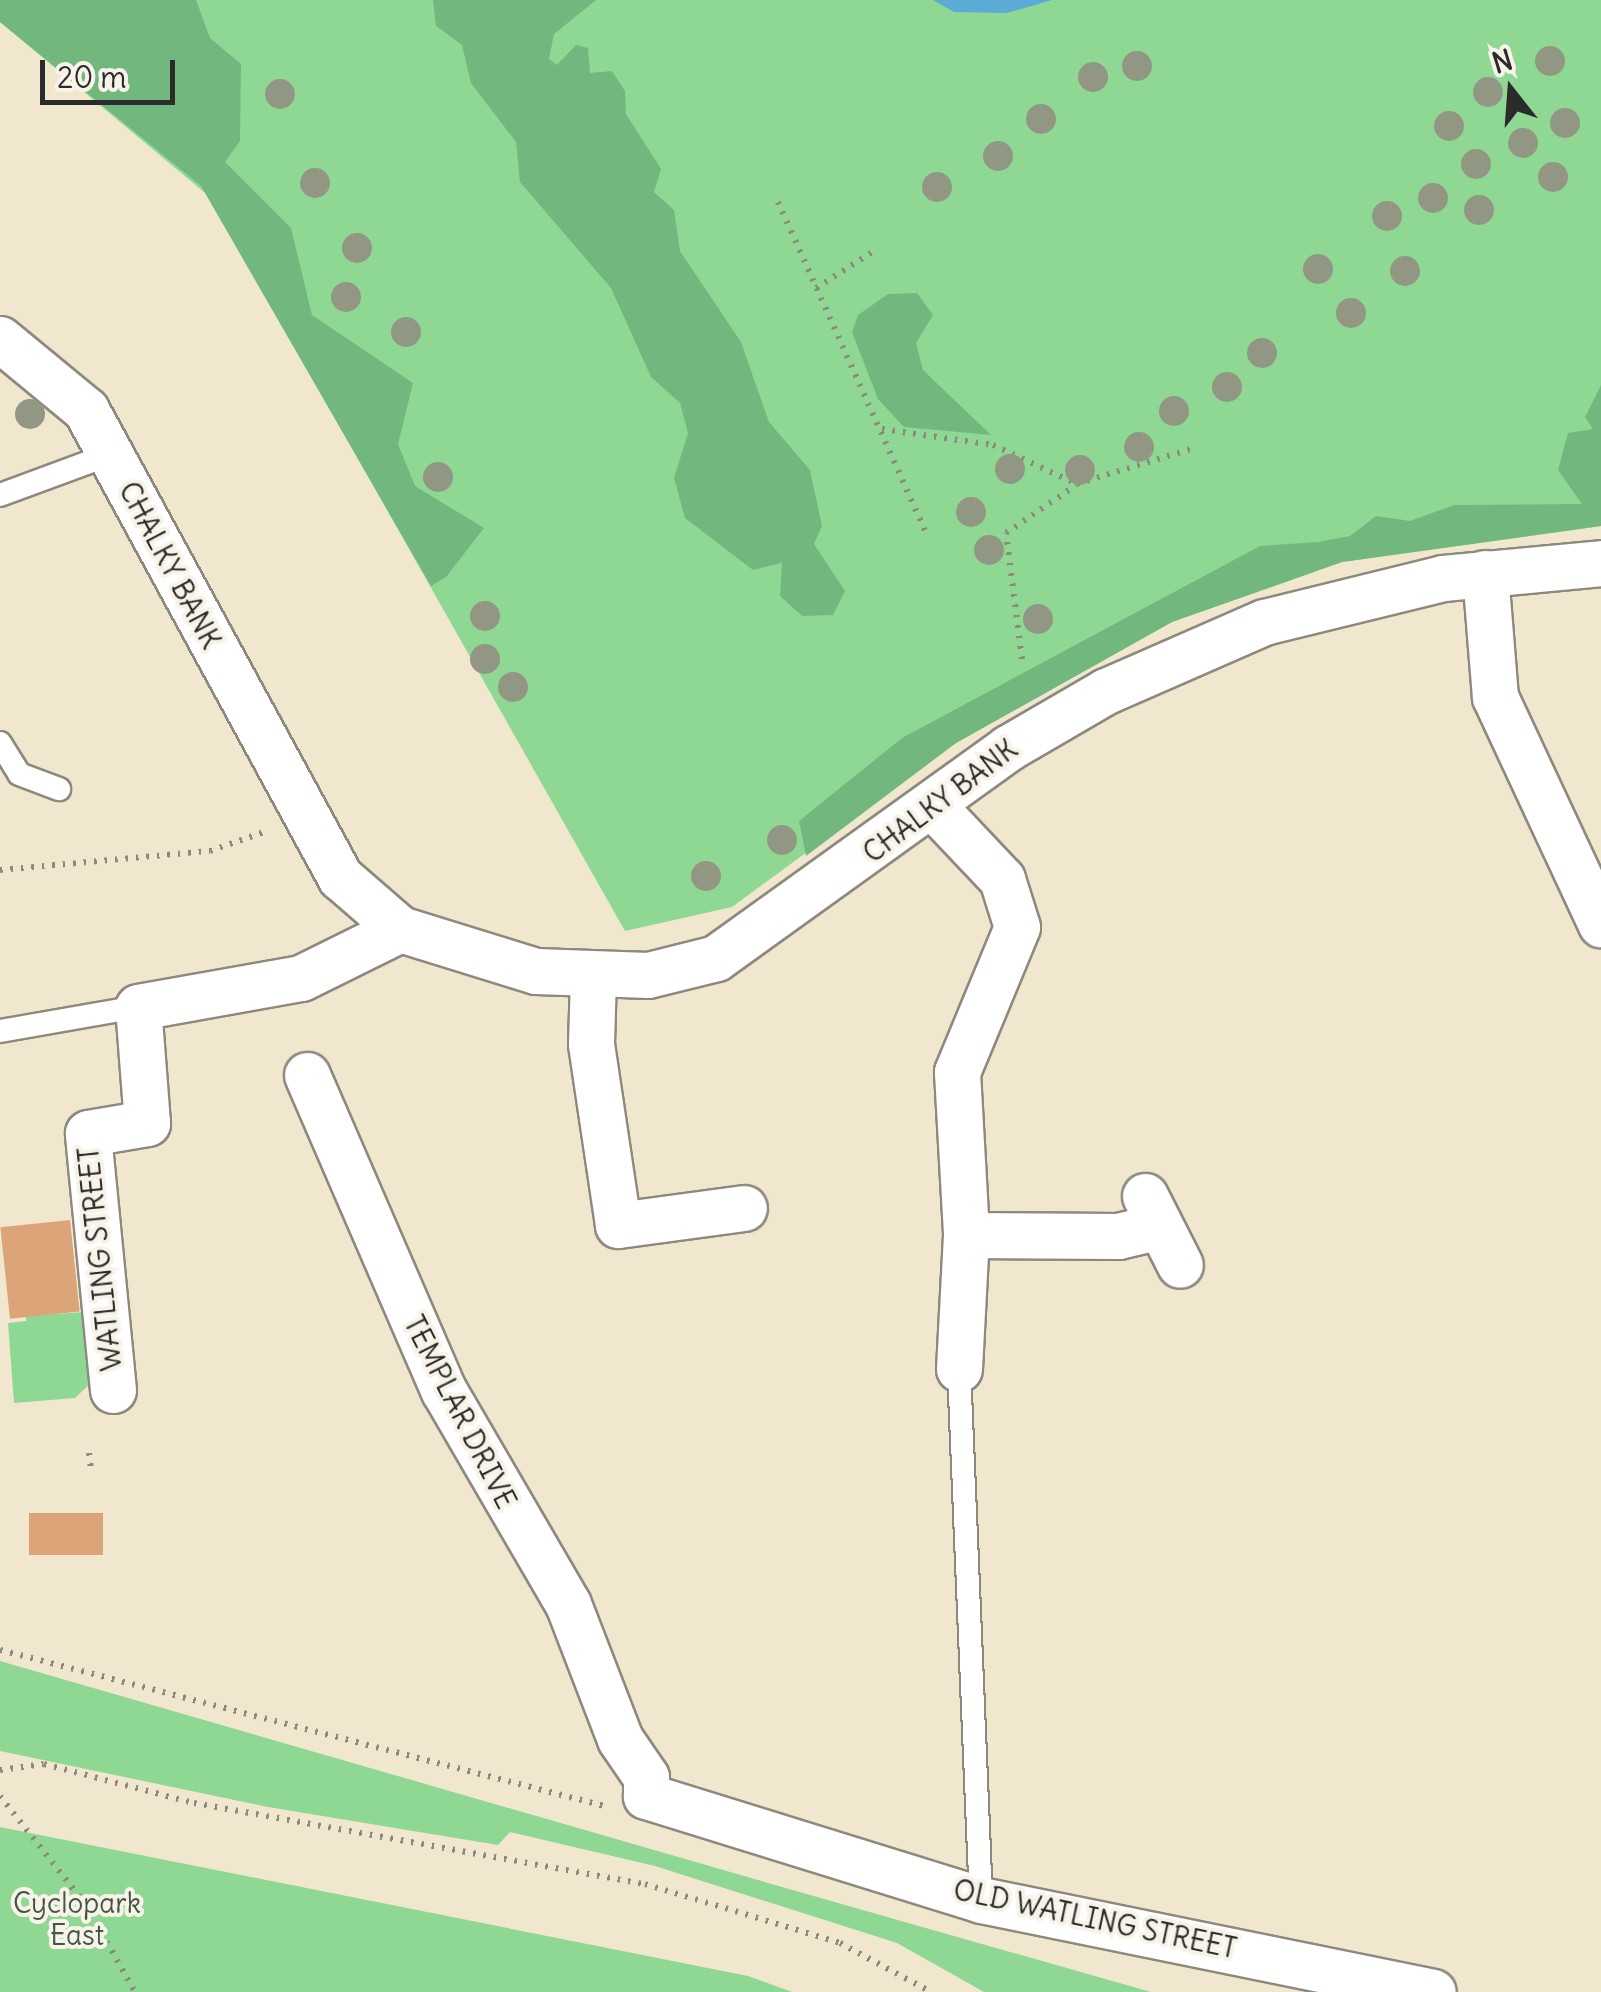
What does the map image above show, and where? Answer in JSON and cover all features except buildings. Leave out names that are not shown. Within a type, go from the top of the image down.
[{"type":"street","name":"CHALKY BANK","points":[[0,339],[76,398],[111,454],[304,819],[340,877],[400,929],[507,966],[593,976],[678,970],[729,952],[1045,726],[1207,645],[1323,603],[1485,573],[1601,563]]},
{"type":"street","points":[[1485,573],[1495,697],[1601,924]]},
{"type":"street","points":[[932,805],[1002,878],[1016,918],[957,1072],[966,1235],[958,1369]]},
{"type":"street","points":[[138,1007],[301,978],[400,929]]},
{"type":"street","points":[[593,976],[591,1044],[618,1226],[744,1208]]},
{"type":"street","name":"WATLING STREET","points":[[113,1390],[88,1133],[147,1123],[138,1007]]},
{"type":"street","name":"TEMPLAR DRIVE","points":[[307,1074],[444,1391],[572,1613],[620,1739],[646,1777],[646,1796]]},
{"type":"street","points":[[966,1235],[1118,1236],[1152,1211],[1180,1266]]},
{"type":"street","name":"OLD WATLING STREET","points":[[646,1796],[981,1900],[1433,1992]]},
{"type":"lane","points":[[0,495],[111,454]]},
{"type":"lane","points":[[0,744],[19,774],[60,789]]},
{"type":"lane","points":[[0,1031],[138,1007]]},
{"type":"lane","points":[[958,1369],[981,1900]]},
{"type":"path","points":[[778,202],[928,537]]},
{"type":"path","points":[[816,288],[874,251]]},
{"type":"path","points":[[880,429],[993,445],[1077,484]]},
{"type":"path","points":[[1022,659],[1006,532],[1077,484],[1194,448]]},
{"type":"path","points":[[0,870],[210,851],[304,819]]},
{"type":"path","points":[[89,1452],[91,1470]]},
{"type":"path","points":[[0,1650],[642,1816],[646,1796]]},
{"type":"path","points":[[0,1770],[44,1764],[194,1802],[646,1884],[840,1944],[932,1992]]},
{"type":"path","points":[[0,1796],[86,1905],[135,1992]]},
{"type":"green space","points":[[0,0],[1601,0],[1601,526],[1342,562],[1172,622],[956,743],[732,907],[625,931],[210,197],[0,22]]},
{"type":"green space","points":[[0,0],[196,0],[210,38],[241,64],[240,141],[225,162],[291,228],[312,315],[413,383],[398,444],[415,486],[484,528],[446,577],[431,586],[201,186],[0,22]]},
{"type":"green space","points":[[433,0],[596,0],[554,34],[549,59],[557,65],[576,45],[588,48],[590,73],[612,71],[625,91],[626,114],[661,169],[654,192],[674,210],[680,251],[741,342],[769,422],[810,470],[822,526],[814,544],[845,591],[833,615],[802,616],[780,596],[782,563],[753,570],[685,518],[674,478],[688,433],[680,403],[651,377],[611,288],[520,182],[516,142],[471,83],[462,45],[436,26]]},
{"type":"green space","points":[[917,293],[933,315],[916,343],[923,370],[991,435],[904,427],[878,399],[852,332],[858,315],[888,294]]},
{"type":"green space","points":[[1601,385],[1601,526],[1342,562],[1172,622],[956,743],[806,856],[799,821],[902,738],[1260,546],[1350,536],[1376,516],[1410,521],[1454,505],[1582,504],[1558,470],[1568,433],[1593,429],[1585,417]]},
{"type":"green space","points":[[25,1298],[57,1314],[84,1312],[96,1378],[75,1398],[14,1403],[8,1323],[26,1321]]},
{"type":"green space","points":[[0,1661],[1151,1992],[984,1992],[897,1943],[655,1866],[510,1832],[498,1845],[268,1807],[0,1751]]},
{"type":"green space","name":"Cyclopark East","points":[[0,1827],[748,1976],[792,1992],[0,1992]]},
{"type":"water","points":[[933,0],[1052,0],[1007,13],[954,12]]}]
